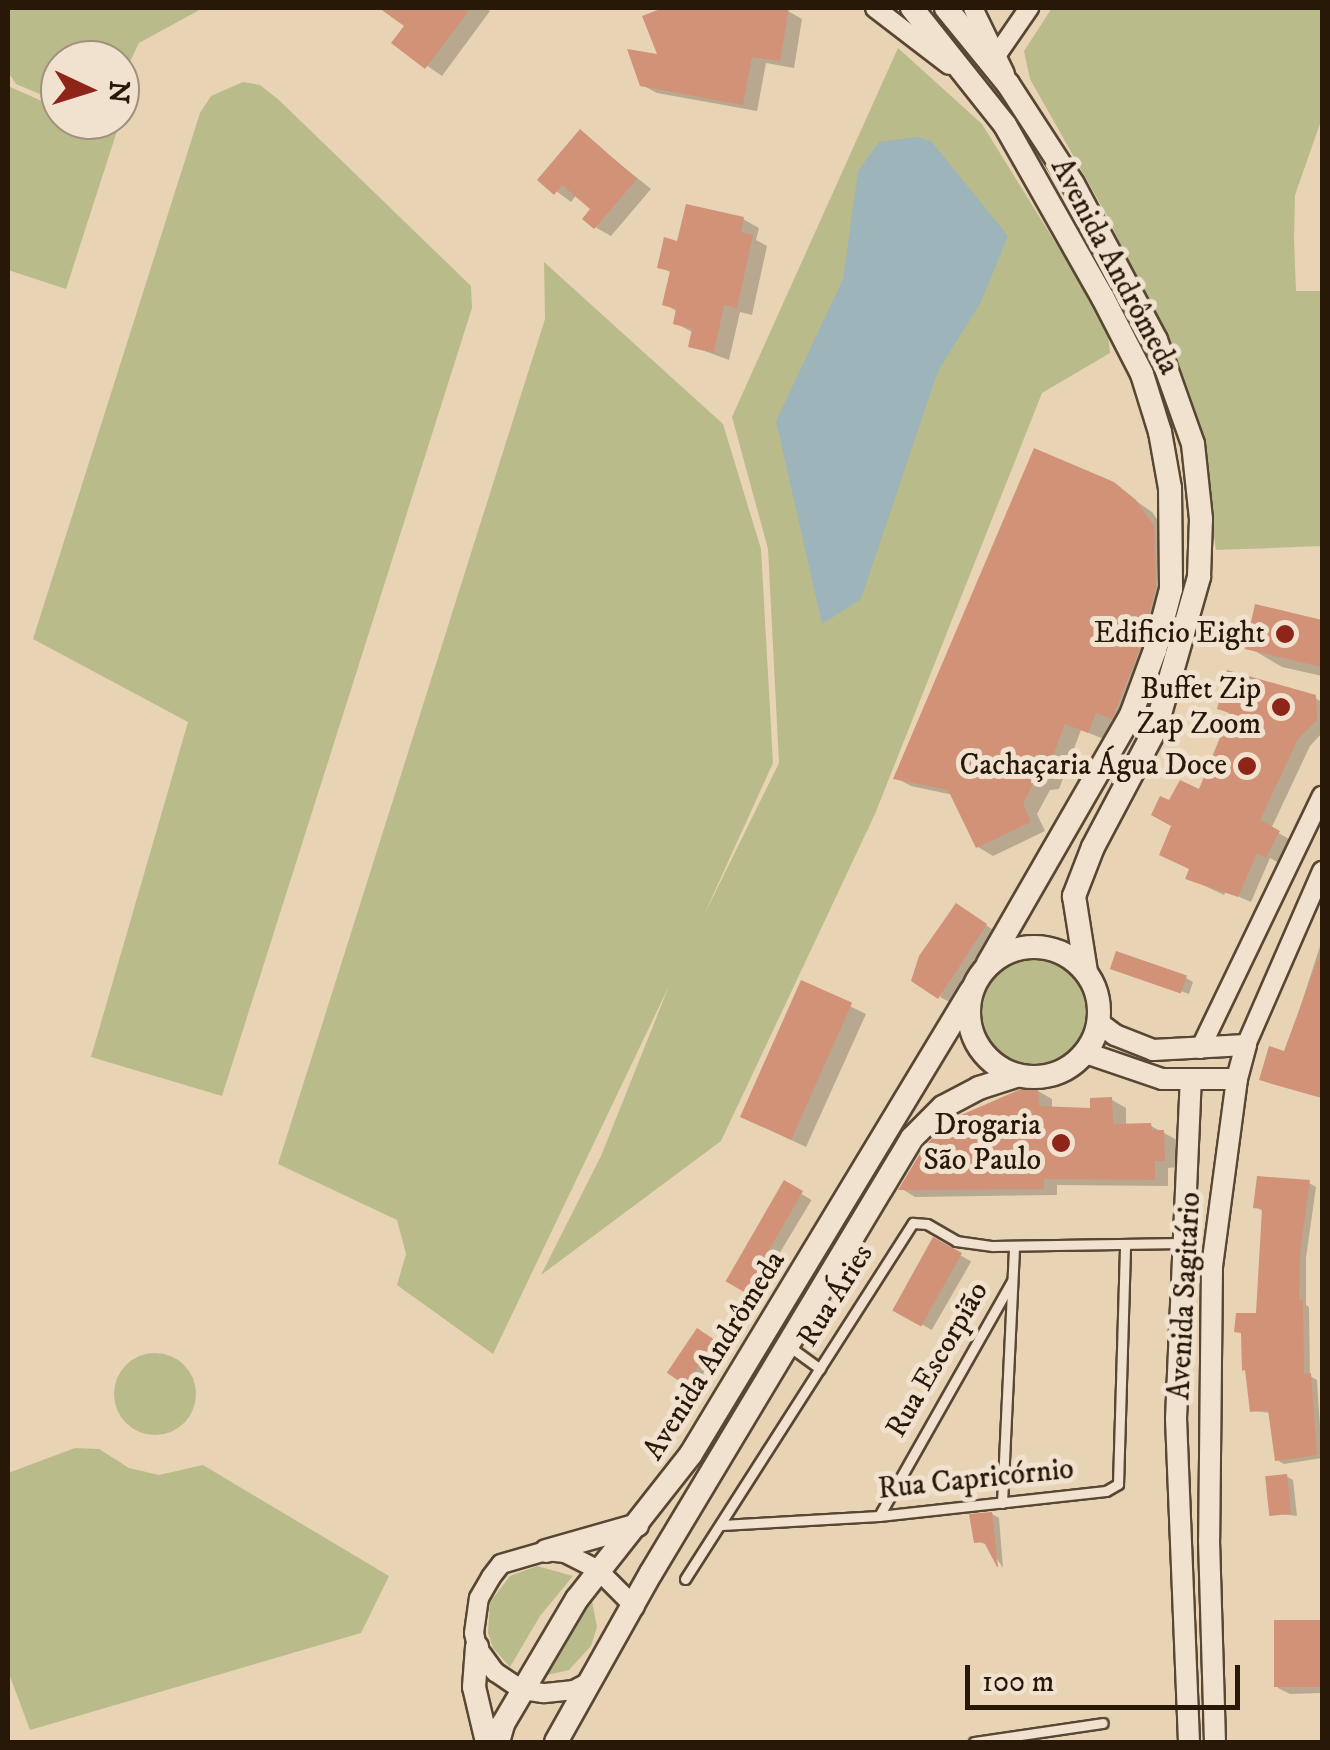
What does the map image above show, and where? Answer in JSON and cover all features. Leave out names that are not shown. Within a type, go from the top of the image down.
[{"type":"main road","name":"Avenida Andrômeda","points":[[912,8],[1006,125],[1142,374],[1160,432],[1170,488],[1174,555],[1159,634],[1131,715],[988,964]]},
{"type":"main road","name":"Avenida Andrômeda","points":[[946,8],[1008,84],[1073,184],[1156,340],[1193,444],[1200,489],[1199,577],[1176,665],[1156,728],[1093,847],[1074,896],[1086,972]]},
{"type":"main road","points":[[1028,946],[1070,957],[1086,972],[1099,1006],[1099,1024],[1086,1053],[1062,1072],[1048,1077],[1018,1076],[985,1057],[974,1041],[969,1023],[971,991],[988,964],[1006,952],[1028,946]]},
{"type":"main road","name":"Avenida Andrômeda","points":[[498,1742],[522,1690],[598,1570],[640,1524],[691,1454],[971,991]]},
{"type":"main road","name":"Avenida Andrômeda","points":[[556,1742],[912,1138],[943,1106],[979,1088],[1018,1076]]},
{"type":"main road","points":[[546,1551],[640,1524]]},
{"type":"main road","points":[[476,1647],[474,1687],[487,1742]]},
{"type":"street","points":[[874,8],[969,80]]},
{"type":"street","points":[[972,8],[998,53],[1008,84]]},
{"type":"street","points":[[998,53],[1029,8]]},
{"type":"street","points":[[1200,1049],[1322,796]]},
{"type":"street","name":"Avenida Sagitário","points":[[1215,1742],[1208,1540],[1212,1266],[1237,1078],[1246,1045],[1322,871]]},
{"type":"street","points":[[1099,1024],[1153,1050],[1246,1045]]},
{"type":"street","points":[[1086,1053],[1131,1070],[1191,1082],[1237,1078]]},
{"type":"street","name":"Avenida Sagitário","points":[[1189,1742],[1176,1419],[1191,1082]]},
{"type":"street","points":[[588,1682],[558,1694],[522,1690],[495,1672],[476,1647],[474,1618],[479,1598],[500,1564],[546,1551],[582,1559],[635,1608]]},
{"type":"lane","name":"Rua Áries","points":[[685,1579],[913,1224],[927,1224],[972,1244],[1014,1247],[1182,1243]]},
{"type":"lane","points":[[1002,1503],[1014,1247]]},
{"type":"lane","name":"Rua Capricórnio","points":[[722,1525],[878,1516],[1106,1491],[1118,1484],[1125,1247]]},
{"type":"lane","name":"Rua Escorpião","points":[[878,1516],[1012,1281]]},
{"type":"lane","points":[[788,1345],[820,1368]]},
{"type":"lane","points":[[974,1742],[1103,1723]]},
{"type":"green space","points":[[8,8],[203,8],[140,42],[40,40],[40,94],[16,84],[8,72]]},
{"type":"green space","points":[[1052,8],[1322,8],[1322,118],[1295,195],[1294,239],[1296,291],[1322,291],[1322,546],[1216,550],[1200,433],[1181,381],[1110,221],[1030,79],[1024,51]]},
{"type":"green space","points":[[898,48],[982,124],[1107,326],[1110,353],[1042,393],[875,814],[721,1141],[541,1275],[601,1156],[669,986],[493,1354],[397,1285],[406,1254],[397,1220],[278,1164],[545,319],[544,262],[723,424],[761,549],[773,763],[703,917],[779,763],[768,549],[732,417]]},
{"type":"green space","points":[[243,82],[260,85],[279,100],[471,286],[472,308],[222,1096],[91,1057],[188,722],[33,639],[200,113],[211,96]]},
{"type":"green space","points":[[8,86],[40,100],[40,140],[114,140],[66,289],[8,270]]},
{"type":"green space","points":[[1035,956],[1057,961],[1075,973],[1087,991],[1092,1013],[1087,1035],[1075,1053],[1057,1065],[1035,1070],[1013,1065],[995,1053],[983,1035],[978,1013],[983,991],[995,973],[1013,961]]},
{"type":"green space","points":[[155,1353],[171,1356],[184,1365],[193,1378],[193,1410],[184,1423],[171,1432],[155,1435],[139,1432],[126,1423],[117,1410],[114,1394],[117,1378],[126,1365],[139,1356]]},
{"type":"green space","points":[[75,1448],[99,1449],[129,1468],[159,1475],[203,1465],[389,1576],[361,1633],[30,1730],[8,1671],[8,1473]]},
{"type":"green space","points":[[537,1566],[573,1576],[540,1616],[510,1667],[493,1648],[488,1633],[490,1602],[510,1576]]},
{"type":"green space","points":[[591,1596],[597,1627],[591,1646],[569,1670],[539,1677]]},
{"type":"water","points":[[917,137],[931,141],[1008,236],[981,302],[938,371],[861,599],[822,624],[776,421],[843,279],[858,171],[879,142]]},
{"type":"building","points":[[379,8],[471,8],[425,69],[391,43],[404,26]]},
{"type":"building","points":[[663,8],[789,8],[780,61],[752,57],[743,105],[640,86],[627,49],[657,54],[642,16]]},
{"type":"building","points":[[580,129],[637,179],[594,229],[582,219],[590,209],[562,185],[554,195],[537,180]]},
{"type":"building","points":[[686,204],[744,217],[741,232],[753,235],[737,308],[724,305],[714,353],[688,347],[692,329],[673,324],[676,309],[662,305],[670,271],[657,268],[664,237],[677,241]]},
{"type":"building","points":[[1034,448],[1114,482],[1136,500],[1154,526],[1156,587],[1141,646],[1112,719],[1096,713],[1088,733],[1065,724],[1043,782],[1034,782],[1023,804],[1031,822],[976,848],[948,790],[893,779]]},
{"type":"building","name":"Edificio Eight","points":[[1255,604],[1322,620],[1322,667],[1245,649]]},
{"type":"building","points":[[1227,670],[1316,695],[1317,720],[1298,739],[1260,820],[1280,831],[1266,858],[1257,853],[1238,897],[1185,879],[1189,869],[1159,855],[1171,826],[1151,815],[1160,796],[1169,800],[1180,780],[1199,789],[1230,713],[1217,709]]},
{"type":"building","points":[[956,903],[987,924],[938,999],[911,981],[919,956]]},
{"type":"building","points":[[1322,948],[1322,1098],[1259,1080],[1269,1046],[1284,1051]]},
{"type":"building","points":[[1116,951],[1187,975],[1181,993],[1110,969]]},
{"type":"building","points":[[801,980],[852,1003],[791,1140],[740,1117]]},
{"type":"building","points":[[1028,1086],[1038,1089],[1039,1106],[1090,1108],[1090,1098],[1112,1097],[1113,1124],[1151,1123],[1152,1130],[1164,1130],[1165,1161],[1155,1161],[1155,1180],[1044,1179],[1044,1189],[898,1190],[924,1147],[952,1119]]},
{"type":"building","points":[[1257,1176],[1310,1180],[1300,1253],[1299,1300],[1303,1300],[1304,1374],[1311,1373],[1317,1455],[1275,1461],[1268,1410],[1250,1412],[1245,1370],[1242,1371],[1241,1333],[1234,1332],[1236,1313],[1256,1313],[1262,1209],[1253,1208]]},
{"type":"building","points":[[784,1180],[803,1191],[745,1292],[726,1281]]},
{"type":"building","points":[[933,1237],[962,1253],[921,1326],[892,1310]]},
{"type":"building","points":[[697,1328],[715,1340],[685,1385],[667,1373]]},
{"type":"building","points":[[1287,1474],[1291,1514],[1269,1516],[1265,1476]]},
{"type":"building","points":[[992,1512],[998,1567],[984,1542],[974,1543],[969,1514]]},
{"type":"building","points":[[1274,1620],[1322,1620],[1322,1687],[1274,1687]]},
{"type":"place","name":"Edificio Eight","points":[[1285,634]]},
{"type":"place","name":"Buffet Zip Zap Zoom","points":[[1281,707]]},
{"type":"place","name":"Cachaçaria Água Doce","points":[[1247,766]]},
{"type":"place","name":"Drogaria São Paulo","points":[[1061,1143]]}]
